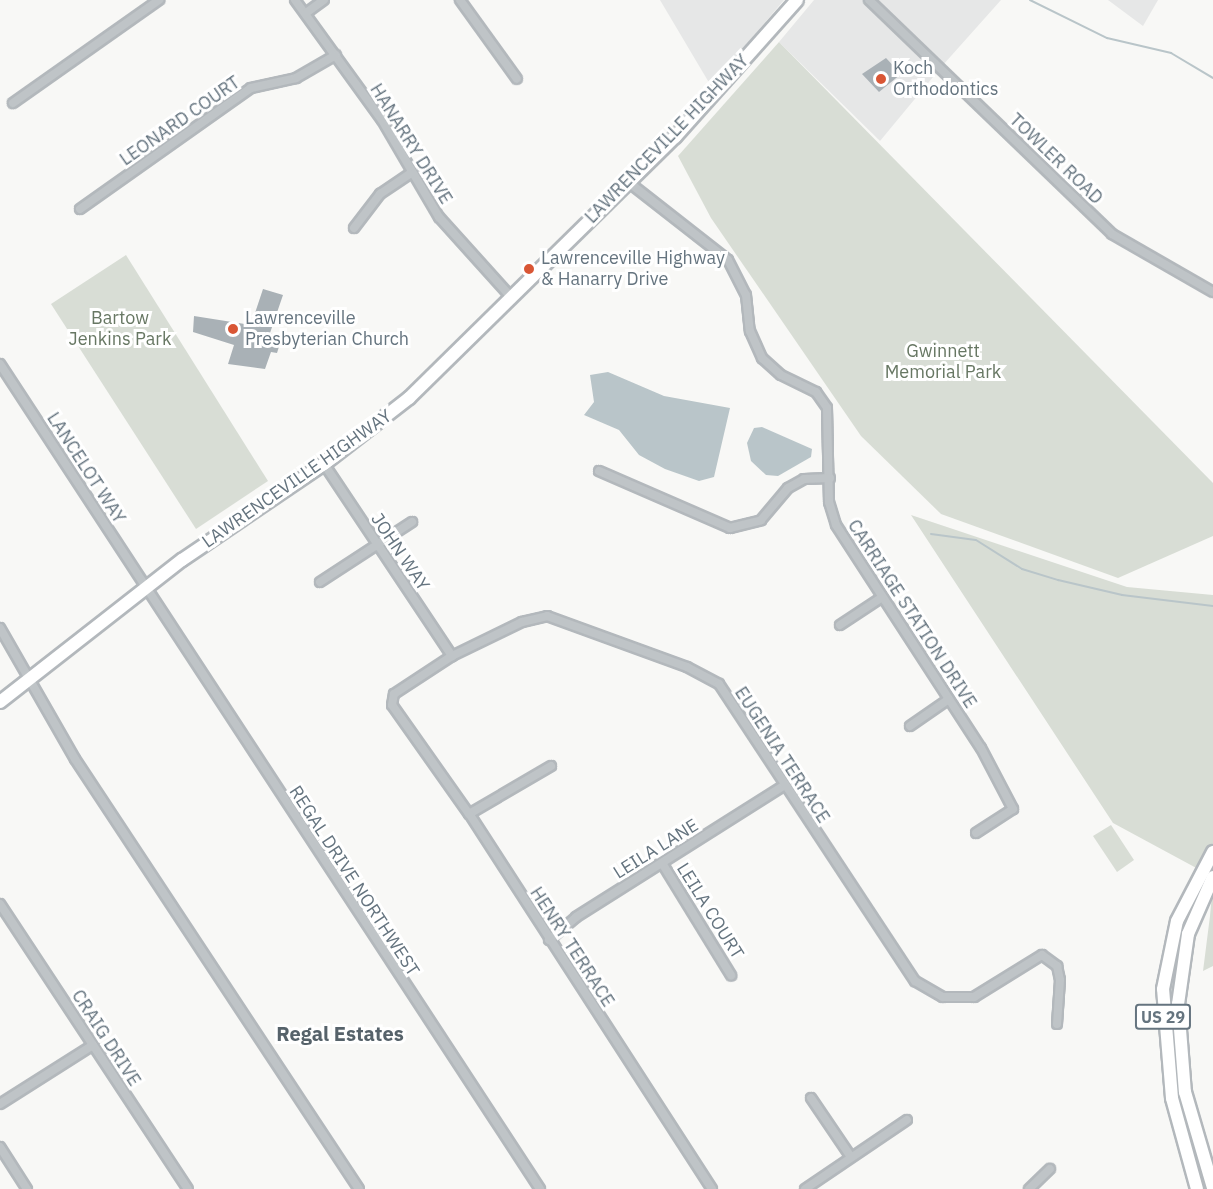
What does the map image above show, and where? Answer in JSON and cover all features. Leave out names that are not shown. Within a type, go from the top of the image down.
[{"type":"main road","name":"LAWRENCEVILLE HIGHWAY","points":[[0,702],[146,588],[324,464],[409,398],[716,93],[797,0]]},
{"type":"main road","name":"US 29","points":[[1197,1189],[1172,1098],[1163,989],[1177,921],[1213,852]]},
{"type":"main road","name":"US 29","points":[[1211,1183],[1185,1092],[1178,1004],[1188,934],[1213,877]]},
{"type":"street","points":[[13,104],[159,0]]},
{"type":"street","name":"HANARRY DRIVE","points":[[295,0],[382,120],[410,174],[439,217],[511,297]]},
{"type":"street","points":[[306,13],[324,0]]},
{"type":"street","points":[[460,0],[517,79]]},
{"type":"street","name":"TOWLER ROAD","points":[[870,0],[1112,234],[1213,292]]},
{"type":"street","name":"LEONARD COURT","points":[[80,209],[251,88],[296,78],[336,55]]},
{"type":"street","points":[[354,228],[380,194],[410,174]]},
{"type":"street","name":"CARRIAGE STATION DRIVE","points":[[627,181],[728,260],[740,276],[750,331],[762,358],[781,375],[816,392],[827,408],[830,478],[836,525],[881,598],[949,699],[1013,809],[976,833]]},
{"type":"street","name":"LANCELOT WAY","points":[[0,364],[146,588]]},
{"type":"street","name":"JOHN WAY","points":[[324,464],[452,656]]},
{"type":"street","points":[[598,471],[730,528],[761,520],[788,488],[804,479],[830,478]]},
{"type":"street","points":[[320,582],[412,522]]},
{"type":"street","name":"REGAL DRIVE NORTHWEST","points":[[146,588],[540,1189]]},
{"type":"street","points":[[840,624],[881,598]]},
{"type":"street","name":"EUGENIA TERRACE","points":[[404,723],[392,705],[394,694],[452,656],[522,622],[547,616],[687,667],[719,684],[783,786],[915,981],[943,997],[974,997],[1042,955],[1051,958],[1058,973],[1057,1024]]},
{"type":"street","points":[[0,628],[75,759],[359,1189]]},
{"type":"street","points":[[910,726],[949,699]]},
{"type":"street","name":"HENRY TERRACE","points":[[404,723],[469,814],[712,1189]]},
{"type":"street","points":[[469,814],[551,766]]},
{"type":"street","name":"LEILA LANE","points":[[549,940],[662,863],[783,786]]},
{"type":"street","name":"LEILA COURT","points":[[662,863],[731,975]]},
{"type":"street","name":"CRAIG DRIVE","points":[[0,904],[188,1189]]},
{"type":"street","points":[[0,1104],[93,1045]]},
{"type":"street","points":[[811,1098],[851,1157]]},
{"type":"street","points":[[805,1189],[907,1120]]},
{"type":"street","points":[[0,1147],[27,1189]]},
{"type":"street","points":[[1029,1189],[1050,1169]]},
{"type":"shaded area","points":[[660,0],[784,0],[711,86]]},
{"type":"shaded area","points":[[814,0],[864,0],[938,71],[880,141],[779,42]]},
{"type":"shaded area","points":[[875,0],[1001,0],[943,65]]},
{"type":"shaded area","points":[[1108,0],[1158,0],[1143,26]]},
{"type":"shaded area","points":[[608,372],[664,396],[730,408],[714,477],[699,481],[665,469],[639,455],[619,430],[584,415],[594,402],[590,375]]},
{"type":"shaded area","points":[[762,427],[812,449],[811,457],[778,476],[766,475],[751,461],[747,443],[754,428]]},
{"type":"green space","name":"Gwinnett Memorial Park","points":[[779,42],[1213,483],[1213,536],[1118,578],[941,514],[861,436],[711,218],[678,156]]},
{"type":"green space","name":"Bartow Jenkins Park","points":[[126,255],[268,481],[196,529],[51,304]]},
{"type":"green space","points":[[911,515],[1127,587],[1213,595],[1213,877],[1113,823]]},
{"type":"green space","points":[[1111,825],[1134,860],[1117,872],[1093,836]]},
{"type":"green space","points":[[1213,882],[1213,966],[1203,971],[1210,916]]},
{"type":"building","name":"Koch Orthodontics","points":[[886,58],[901,74],[879,92],[862,74]]},
{"type":"building","name":"Lawrenceville Presbyterian Church","points":[[263,289],[283,295],[270,333],[282,337],[277,353],[271,352],[265,369],[228,364],[234,345],[193,332],[194,316],[251,325]]},
{"type":"waterway","points":[[1030,0],[1107,38],[1171,53],[1213,78]]},
{"type":"waterway","points":[[931,534],[976,540],[1022,569],[1058,580],[1122,595],[1213,606]]},
{"type":"place","name":"Koch Orthodontics","points":[[881,79]]},
{"type":"place","name":"Lawrenceville Highway & Hanarry Drive","points":[[529,269]]},
{"type":"place","name":"Lawrenceville Presbyterian Church","points":[[233,329]]},
{"type":"district","name":"Regal Estates","points":[[340,1033]]}]
